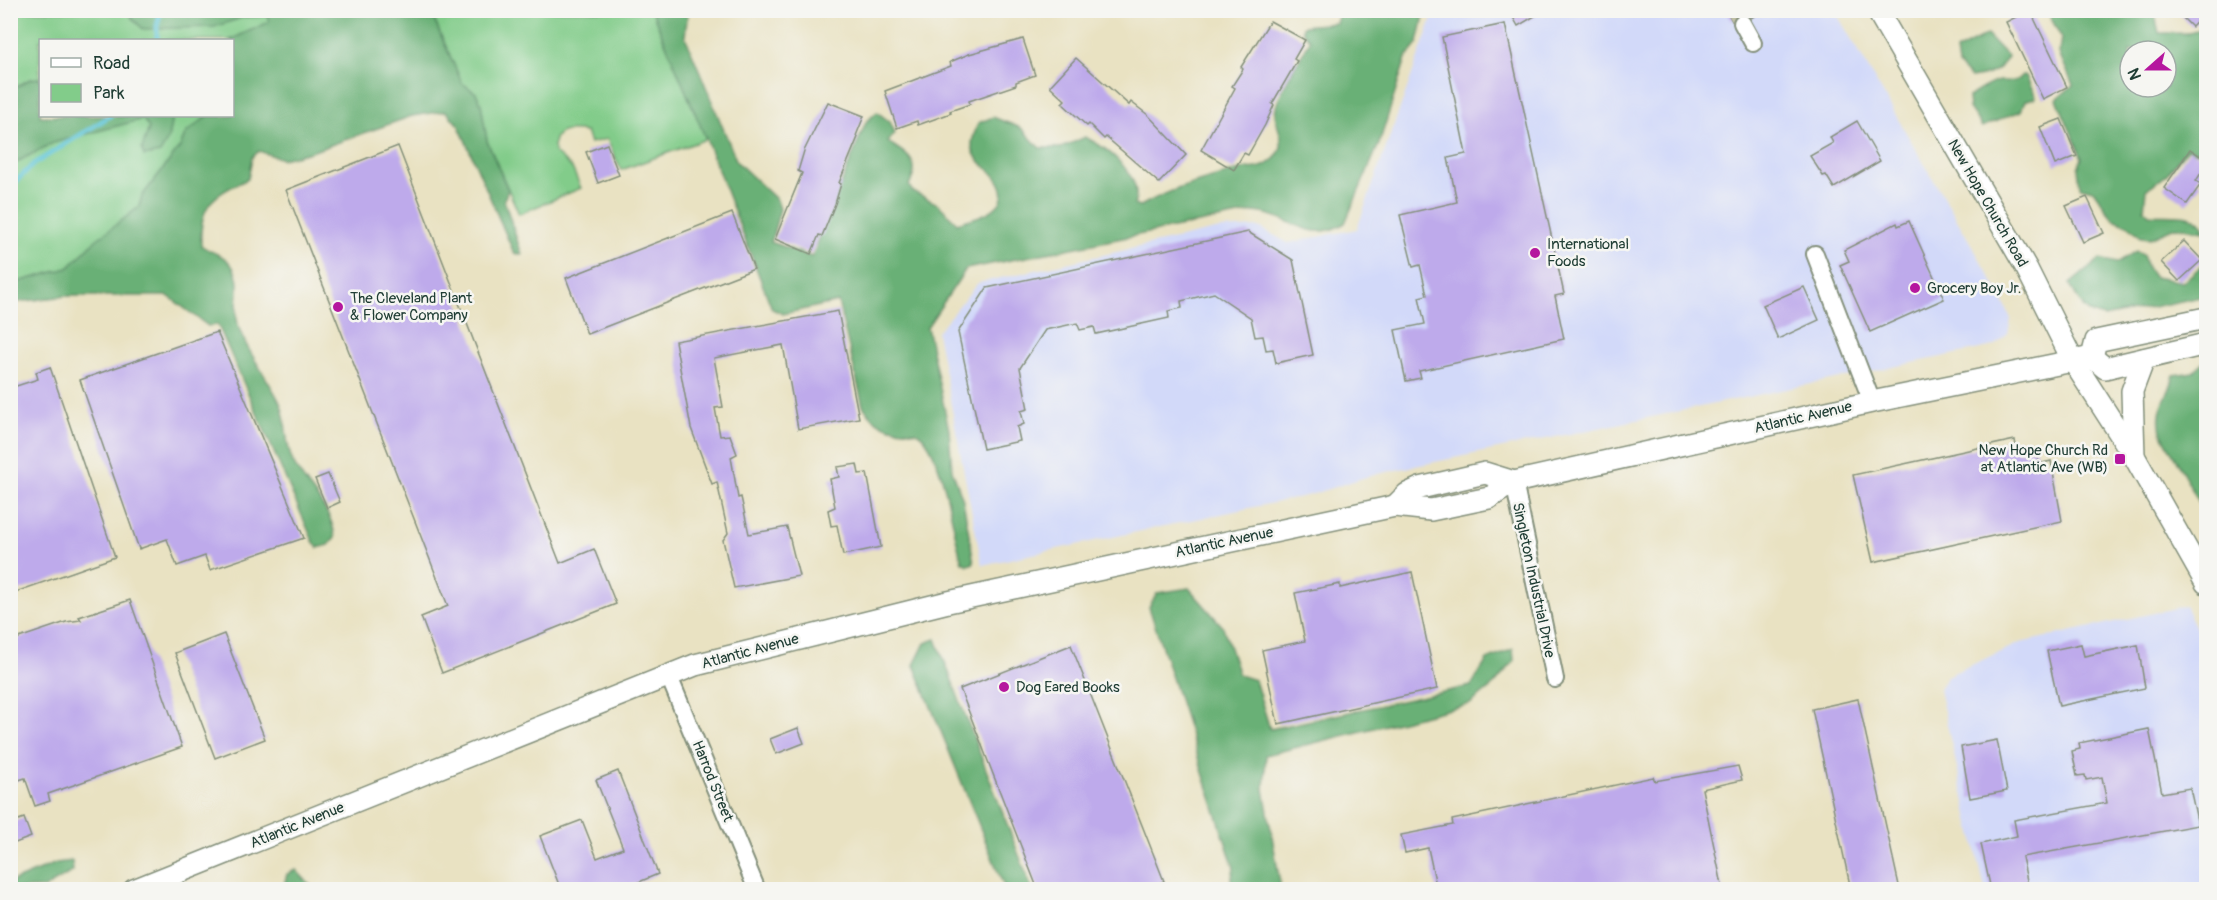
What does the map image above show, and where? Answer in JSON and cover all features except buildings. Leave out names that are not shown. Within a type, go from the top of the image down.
[{"type":"main road","name":"New Hope Church Road","points":[[1877,10],[2027,269],[2083,359],[2134,456],[2206,583]]},
{"type":"main road","points":[[2083,359],[2096,340],[2206,318]]},
{"type":"main road","name":"Atlantic Avenue","points":[[134,890],[668,674],[828,630],[1395,506],[1407,494],[1420,488],[1485,473],[1514,482],[1872,402],[2083,359],[2105,368],[2206,344]]},
{"type":"main road","points":[[2134,456],[2132,391],[2144,359]]},
{"type":"street","points":[[1742,23],[1753,43]]},
{"type":"street","points":[[1815,254],[1872,402]]},
{"type":"street","name":"Singleton Industrial Drive","points":[[1514,482],[1555,679]]},
{"type":"street","name":"Harrod Street","points":[[668,674],[757,890]]},
{"type":"shaded area","points":[[1435,10],[1835,11],[1999,292],[2011,319],[2008,334],[1994,346],[1372,475],[1310,495],[982,565],[937,332],[978,283],[1220,229],[1259,227],[1288,243],[1357,229]]},
{"type":"shaded area","points":[[2185,606],[2206,647],[2206,889],[1985,889],[1939,689],[1947,676],[2020,643]]},
{"type":"green space","points":[[430,10],[652,11],[706,139],[621,170],[607,139],[590,143],[586,132],[562,132],[555,139],[554,152],[572,168],[581,188],[519,214],[487,141],[481,104],[476,93],[462,83]]},
{"type":"green space","points":[[11,11],[129,11],[132,18],[214,27],[244,17],[268,16],[269,22],[232,39],[39,39],[39,78],[30,79],[11,90]]},
{"type":"green space","points":[[129,11],[430,11],[462,83],[476,93],[481,104],[487,141],[508,190],[504,200],[522,255],[514,253],[459,126],[446,111],[412,116],[311,152],[282,159],[259,151],[252,157],[248,179],[217,196],[206,210],[201,231],[201,245],[225,259],[236,274],[239,329],[281,405],[288,448],[293,462],[329,516],[335,538],[329,545],[318,548],[313,541],[218,325],[208,326],[168,296],[66,296],[11,303],[11,284],[68,268],[96,240],[139,207],[142,196],[180,147],[186,133],[207,117],[234,117],[234,39],[232,39],[269,22],[268,16],[244,17],[214,27],[143,29],[132,18]]},
{"type":"green space","points":[[652,11],[688,11],[685,36],[737,162],[777,200],[780,209],[771,242],[812,257],[866,122],[877,112],[890,122],[895,133],[888,142],[906,155],[913,164],[913,177],[909,185],[912,191],[938,204],[957,223],[990,211],[1002,200],[999,182],[976,157],[972,145],[978,123],[993,117],[1021,128],[1040,148],[1061,148],[1085,137],[1104,148],[1129,174],[1136,194],[1134,205],[1139,207],[1192,184],[1247,168],[1266,165],[1276,157],[1281,146],[1275,116],[1276,107],[1286,82],[1310,40],[1302,31],[1303,26],[1336,23],[1340,11],[1425,11],[1418,43],[1406,58],[1379,144],[1345,223],[1332,229],[1309,230],[1267,214],[1254,212],[966,269],[927,327],[949,430],[952,470],[963,500],[974,563],[968,565],[962,562],[941,473],[927,442],[916,432],[880,424],[863,406],[838,302],[783,314],[772,309],[706,139]]},
{"type":"green space","points":[[2033,11],[2154,11],[2159,33],[2197,31],[2206,23],[2206,141],[2198,152],[2188,148],[2167,174],[2146,190],[2144,209],[2149,214],[2190,216],[2203,224],[2206,231],[2175,227],[2150,238],[2141,237],[2128,225],[2113,219],[2093,190],[2080,187],[2078,168],[2082,158],[2057,99],[2073,85],[2059,53],[2061,37],[2048,13]]},
{"type":"green space","points":[[1987,35],[2008,57],[1993,72],[1971,78],[1958,65],[1956,51]]},
{"type":"green space","points":[[2022,75],[2026,76],[2036,97],[2025,101],[2021,111],[1982,127],[1969,108],[1968,97],[1992,83],[2014,81]]},
{"type":"green space","points":[[39,78],[39,117],[172,117],[168,139],[160,153],[144,156],[142,149],[149,128],[143,119],[53,143],[11,165],[11,90],[30,79]]},
{"type":"green space","points":[[172,117],[207,117],[186,133],[180,147],[142,196],[139,207],[97,240],[68,268],[11,284],[11,165],[52,143],[143,119],[149,128],[142,149],[144,156],[159,153],[168,139]]},
{"type":"green space","points":[[2136,251],[2143,254],[2146,266],[2154,277],[2183,282],[2201,266],[2206,272],[2206,296],[2104,317],[2086,310],[2070,284],[2100,259],[2117,263]]},
{"type":"green space","points":[[2206,360],[2206,515],[2161,432],[2160,415],[2174,375],[2193,372]]},
{"type":"green space","points":[[1189,588],[1223,627],[1239,675],[1255,680],[1270,729],[1471,686],[1487,660],[1513,649],[1514,661],[1494,685],[1470,704],[1266,755],[1264,789],[1281,889],[1229,889],[1234,868],[1149,607],[1157,593]]},
{"type":"green space","points":[[936,639],[1032,889],[1005,889],[914,665],[925,643]]},
{"type":"green space","points":[[72,861],[73,871],[45,888],[11,889],[11,882],[56,863]]},
{"type":"green space","points":[[296,870],[314,889],[283,889],[287,874]]},
{"type":"waterway","points":[[157,39],[161,10]]},
{"type":"waterway","points":[[10,187],[34,164],[108,117]]},
{"type":"tunnel","points":[[1735,10],[1742,23]]},
{"type":"place","name":"International Foods","points":[[1535,253]]},
{"type":"place","name":"Grocery Boy Jr.","points":[[1915,288]]},
{"type":"place","name":"The Cleveland Plant & Flower Company","points":[[338,307]]},
{"type":"place","name":"New Hope Church Rd at Atlantic Ave (WB)","points":[[2120,459]]},
{"type":"place","name":"Dog Eared Books","points":[[1004,687]]}]
